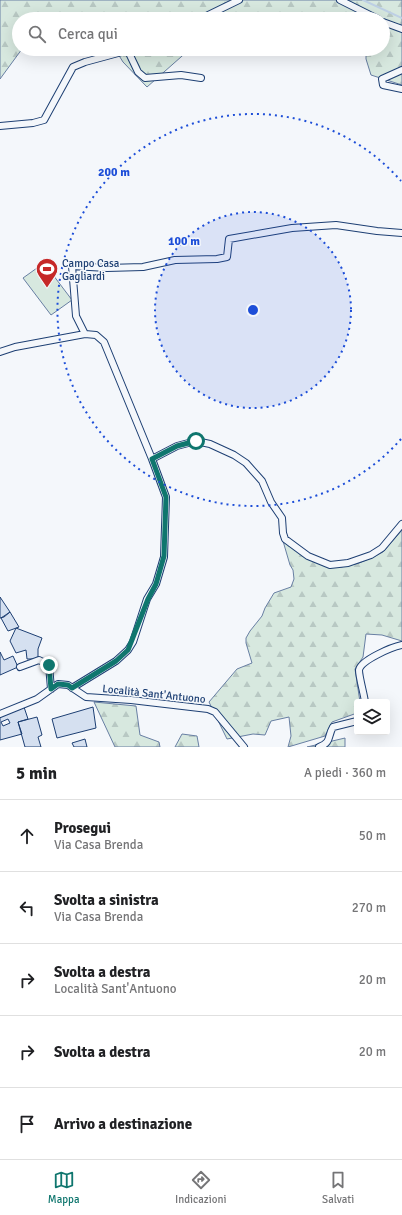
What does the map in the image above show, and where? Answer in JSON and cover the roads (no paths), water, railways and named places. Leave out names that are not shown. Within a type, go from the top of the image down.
[{"type":"street","points":[[214,12],[239,0]]},
{"type":"street","points":[[340,0],[364,12]]},
{"type":"street","points":[[390,25],[402,29]]},
{"type":"street","points":[[0,126],[34,123],[44,120],[73,67],[108,56]]},
{"type":"street","points":[[132,56],[138,72],[145,78],[181,75],[201,78]]},
{"type":"street","points":[[402,70],[382,79],[383,85],[402,89]]},
{"type":"street","points":[[85,334],[76,316],[72,266],[107,268],[143,267],[175,260],[217,259],[227,257],[229,239],[292,228],[336,225],[402,233]]},
{"type":"street","points":[[0,352],[15,347],[85,334],[96,335],[104,342],[166,497],[164,556],[156,584],[148,599],[128,650],[116,661],[72,688]]},
{"type":"street","points":[[152,459],[177,446],[196,441],[210,444],[234,455],[246,463],[262,481],[271,502],[282,518],[285,539],[308,556],[330,565],[348,563],[371,555],[382,548],[402,524]]},
{"type":"street","points":[[364,699],[359,670],[362,664],[393,647],[402,645]]},
{"type":"street","points":[[1,712],[37,699],[51,689],[49,665],[39,660],[20,667]]},
{"type":"street","name":"Località Sant'Antuono","points":[[51,689],[58,684],[68,685],[86,697],[208,708],[214,712],[230,729],[244,747]]},
{"type":"street","points":[[319,747],[326,744],[329,740],[330,732],[333,727],[354,722]]},
{"type":"waterway","points":[[363,0],[389,12]]},
{"type":"waterway","points":[[390,12],[402,18]]},
{"type":"place","name":"Campo Casa Gagliardi","points":[[47,288]]}]
